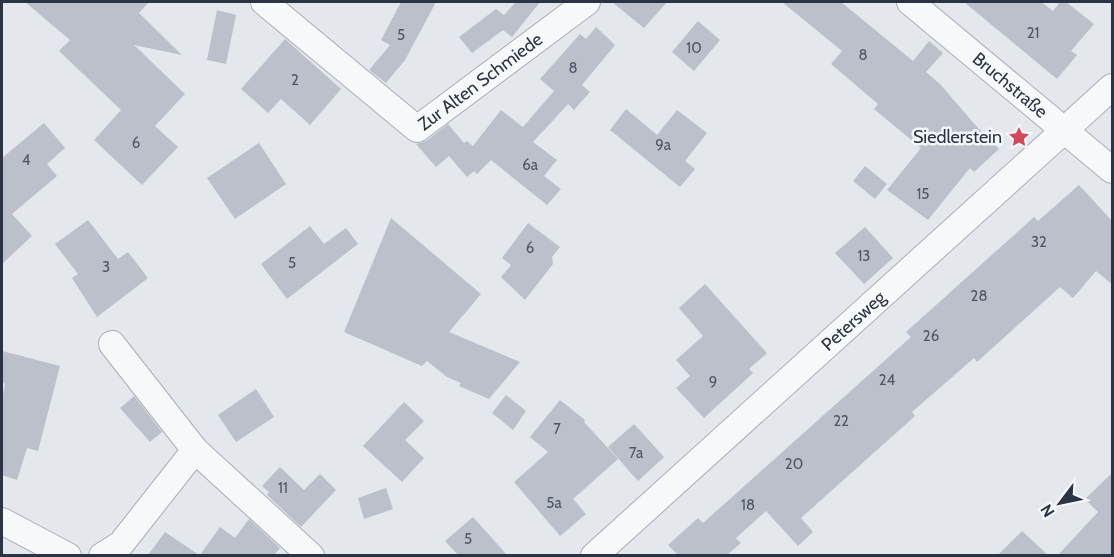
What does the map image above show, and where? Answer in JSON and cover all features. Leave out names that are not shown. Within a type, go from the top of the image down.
[{"type":"street","name":"Zur Alten Schmiede","points":[[264,2],[417,129],[587,2]]},
{"type":"street","name":"Bruchstraße","points":[[910,2],[1113,170]]},
{"type":"street","name":"Petersweg","points":[[594,555],[1113,87]]},
{"type":"street","points":[[112,344],[195,450],[311,555]]},
{"type":"street","points":[[102,555],[121,544],[195,450]]},
{"type":"street","points":[[2,521],[68,555]]},
{"type":"building","points":[[25,2],[149,2],[139,13],[182,55],[134,45],[185,94],[155,126],[178,147],[142,185],[94,140],[121,110],[59,51],[70,40]]},
{"type":"building","points":[[401,2],[436,2],[405,60],[386,83],[369,70],[390,45],[381,40]]},
{"type":"building","points":[[516,2],[540,2],[512,37],[503,30],[472,53],[459,37],[496,9],[504,15]]},
{"type":"building","points":[[612,2],[667,2],[644,28]]},
{"type":"building","points":[[782,2],[841,2],[913,61],[929,41],[943,53],[926,72],[940,84],[999,149],[974,172],[970,168],[928,220],[887,190],[921,148],[874,109],[878,104],[831,64],[842,51]]},
{"type":"building","points":[[964,2],[1041,2],[1053,11],[1060,2],[1066,2],[1094,24],[1071,51],[1077,55],[1057,79]]},
{"type":"building","points":[[217,10],[236,15],[226,64],[207,60]]},
{"type":"building","points":[[698,21],[720,40],[694,71],[672,52]]},
{"type":"building","points":[[596,27],[615,45],[582,85],[590,92],[574,110],[568,104],[533,142],[557,160],[544,176],[561,189],[547,205],[491,160],[477,174],[474,171],[467,177],[449,156],[436,167],[416,144],[426,141],[448,124],[464,143],[467,141],[473,146],[501,110],[523,127],[554,91],[540,79],[580,34],[586,39]]},
{"type":"building","points":[[285,39],[341,89],[310,125],[281,99],[268,113],[241,89]]},
{"type":"building","points":[[626,109],[657,135],[677,110],[707,133],[685,161],[695,169],[680,187],[610,130]]},
{"type":"building","points":[[44,123],[65,148],[47,164],[57,176],[12,214],[32,236],[2,264],[2,158]]},
{"type":"building","points":[[259,143],[286,184],[235,219],[207,178]]},
{"type":"building","points":[[865,166],[887,184],[875,199],[853,181]]},
{"type":"building","points":[[1079,185],[1113,222],[1113,285],[1096,271],[1073,298],[1060,287],[977,362],[974,358],[912,412],[915,416],[801,518],[813,532],[798,546],[766,511],[736,538],[741,543],[727,555],[678,555],[668,545],[698,518],[703,523],[911,337],[906,332],[1034,217],[1038,221]]},
{"type":"building","points":[[391,218],[481,294],[449,332],[520,362],[489,399],[459,386],[461,383],[447,377],[427,361],[422,366],[344,332]]},
{"type":"building","points":[[88,220],[118,259],[128,252],[148,278],[97,317],[72,278],[78,274],[55,244]]},
{"type":"building","points":[[528,223],[560,247],[552,257],[553,264],[525,300],[501,277],[511,265],[502,258]]},
{"type":"building","points":[[310,226],[324,244],[346,228],[358,244],[287,299],[261,264]]},
{"type":"building","points":[[865,227],[893,258],[864,284],[835,253]]},
{"type":"building","points":[[705,284],[767,353],[749,369],[753,373],[704,418],[676,388],[690,376],[676,360],[703,336],[679,308]]},
{"type":"building","points":[[2,351],[60,366],[38,451],[27,448],[17,480],[2,475],[2,400],[5,384],[2,381]]},
{"type":"building","points":[[256,389],[274,417],[236,442],[218,415]]},
{"type":"building","points":[[506,395],[526,411],[513,430],[492,413]]},
{"type":"building","points":[[134,396],[162,432],[150,442],[120,408]]},
{"type":"building","points":[[560,400],[585,420],[584,422],[618,459],[573,499],[586,514],[560,536],[514,482],[548,452],[530,437]]},
{"type":"building","points":[[404,402],[424,421],[405,440],[424,458],[402,482],[363,446]]},
{"type":"building","points":[[634,424],[664,457],[638,481],[608,447]]},
{"type":"building","points":[[280,467],[304,490],[320,474],[336,490],[301,527],[267,495],[269,492],[262,486]]},
{"type":"building","points":[[1113,472],[1113,555],[1058,555],[1098,512],[1085,499]]},
{"type":"building","points":[[386,488],[393,509],[364,519],[358,498]]},
{"type":"building","points":[[473,517],[507,555],[458,555],[445,541]]},
{"type":"building","points":[[249,519],[280,548],[274,555],[200,555],[220,527],[235,538]]},
{"type":"building","points":[[1022,531],[1048,555],[998,555]]},
{"type":"building","points":[[165,532],[199,555],[148,555]]},
{"type":"place","name":"Siedlerstein","points":[[1019,137]]}]
